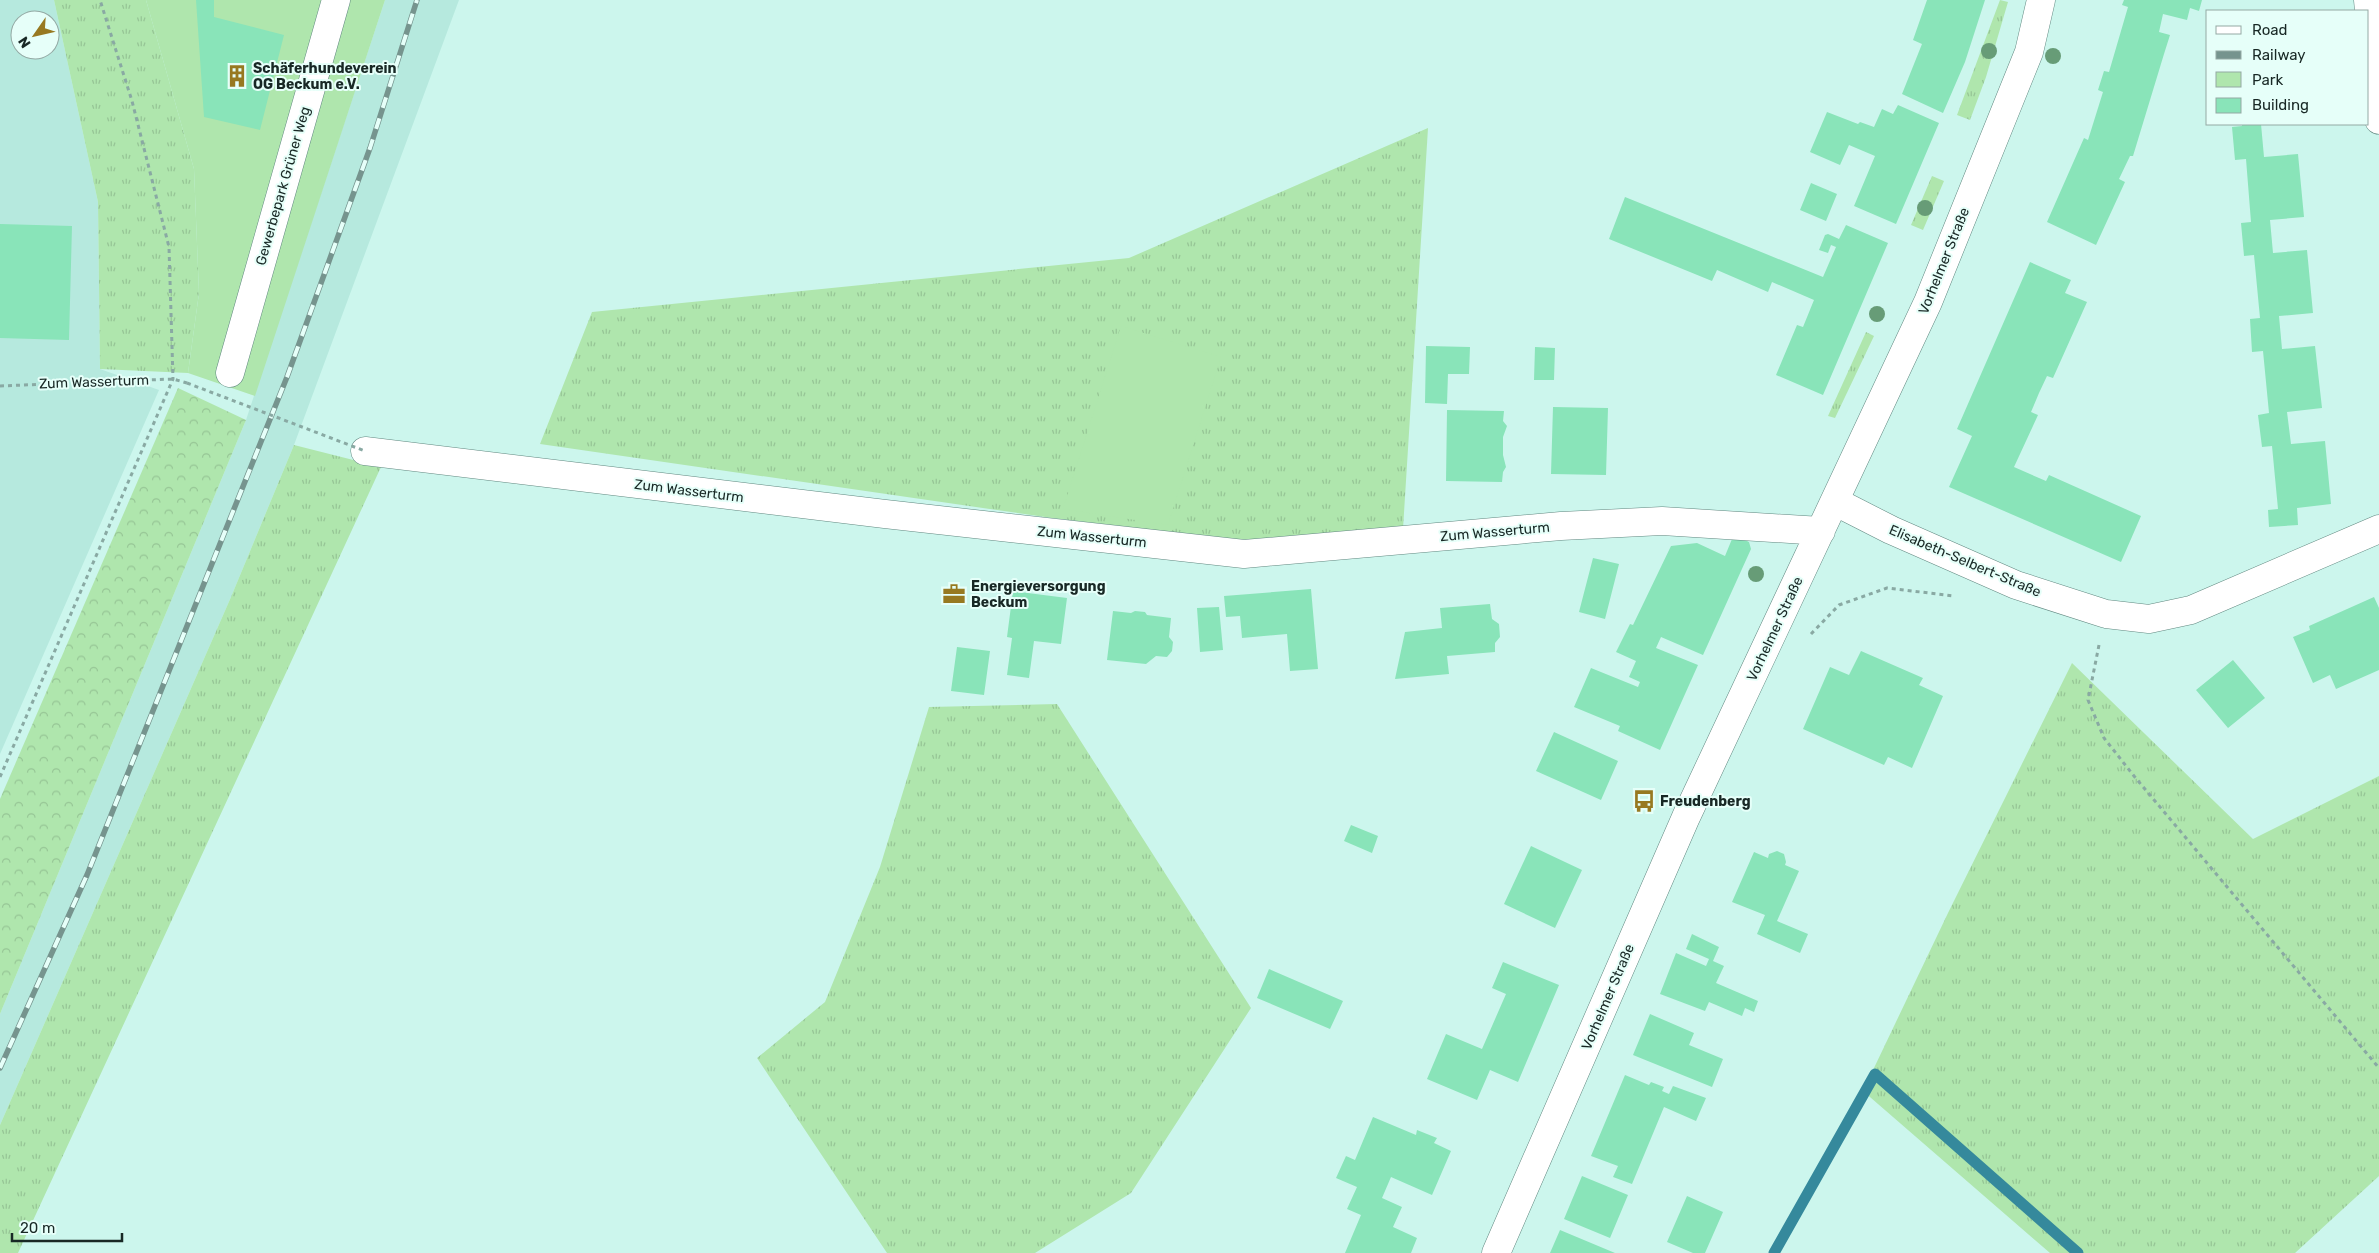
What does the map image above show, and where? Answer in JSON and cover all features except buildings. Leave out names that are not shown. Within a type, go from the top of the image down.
[{"type":"street","name":"Gewerbepark Grüner Weg","points":[[230,373],[336,0]]},
{"type":"street","name":"Vorhelmer Straße","points":[[1496,1253],[1686,817],[1778,620],[1836,502],[1928,302],[2029,52],[2041,0]]},
{"type":"street","points":[[2369,11],[2379,120]]},
{"type":"street","name":"Zum Wasserturm","points":[[365,451],[885,514],[1244,554],[1561,526],[1662,521],[1821,531]]},
{"type":"street","name":"Elisabeth-Selbert-Straße","points":[[1836,502],[1891,530],[2016,585],[2106,614],[2149,619],[2191,610],[2379,529]]},
{"type":"path","points":[[0,777],[173,379],[169,247],[132,101],[100,0]]},
{"type":"path","name":"Zum Wasserturm","points":[[0,386],[173,379],[365,451]]},
{"type":"path","points":[[1778,620],[1810,634],[1839,605],[1888,588],[1960,596]]},
{"type":"path","points":[[2106,614],[2088,700],[2104,738],[2379,1068]]},
{"type":"path","points":[[2091,642],[2100,644]]},
{"type":"shaded area","points":[[0,0],[54,0],[56,10],[10,10],[10,60],[60,60],[60,28],[98,202],[100,369],[159,390],[0,754]]},
{"type":"shaded area","points":[[385,0],[459,0],[294,445],[231,597],[0,1125],[0,1014],[246,420]]},
{"type":"green space","points":[[54,0],[146,0],[194,169],[199,293],[188,373],[100,369],[98,202],[60,28],[60,10],[56,10]]},
{"type":"green space","points":[[146,0],[385,0],[255,396],[188,373],[199,293],[194,169]]},
{"type":"green space","points":[[2000,0],[2008,2],[1986,77],[1970,120],[1957,115]]},
{"type":"green space","points":[[1428,128],[1403,529],[1246,541],[1052,518],[540,444],[592,312],[1129,258]]},
{"type":"green space","points":[[1932,176],[1944,181],[1923,230],[1911,225]]},
{"type":"green space","points":[[1121,326],[1221,357],[1168,525],[1063,509]]},
{"type":"green space","points":[[1866,332],[1874,336],[1835,418],[1828,416]]},
{"type":"green space","points":[[178,388],[246,420],[0,1014],[0,799]]},
{"type":"green space","points":[[294,445],[381,467],[18,1253],[0,1253],[0,1125],[231,597]]},
{"type":"green space","points":[[2072,663],[2253,839],[2379,776],[2379,1176],[2295,1253],[2050,1253],[1863,1091],[1948,913]]},
{"type":"green space","points":[[1057,704],[1251,1008],[1131,1193],[1035,1253],[887,1253],[757,1058],[825,1002],[880,867],[929,707]]},
{"type":"waterway","points":[[1774,1253],[1875,1074],[2078,1253]]},
{"type":"railway","points":[[0,1068],[87,875],[287,377],[370,148],[417,0]]},
{"type":"place","name":"Schäferhundeverein OG Beckum e.V.","points":[[237,76]]},
{"type":"place","name":"Energieversorgung Beckum","points":[[954,594]]},
{"type":"place","name":"Freudenberg","points":[[1644,801]]}]
